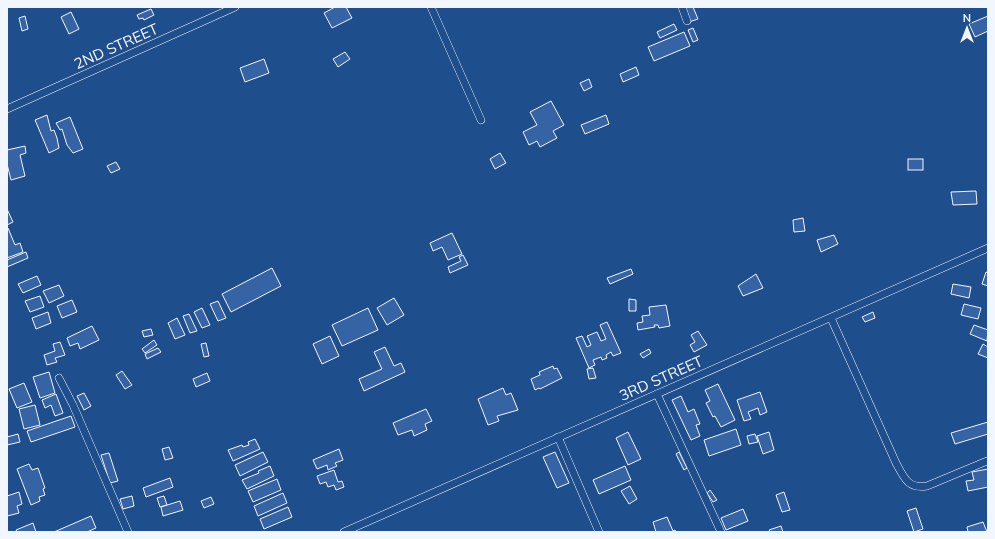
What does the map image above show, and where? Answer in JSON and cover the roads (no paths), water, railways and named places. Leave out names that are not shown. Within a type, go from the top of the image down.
[{"type":"street","name":"2ND STREET","points":[[7,109],[235,7]]},
{"type":"street","points":[[431,7],[481,120]]},
{"type":"street","points":[[682,7],[687,21]]},
{"type":"street","name":"3RD STREET","points":[[344,532],[988,248]]},
{"type":"street","points":[[831,318],[896,463],[909,483],[918,487],[928,486],[987,461]]},
{"type":"street","points":[[59,378],[73,405],[128,532]]},
{"type":"street","points":[[657,394],[721,532]]},
{"type":"street","points":[[558,437],[599,532]]}]
